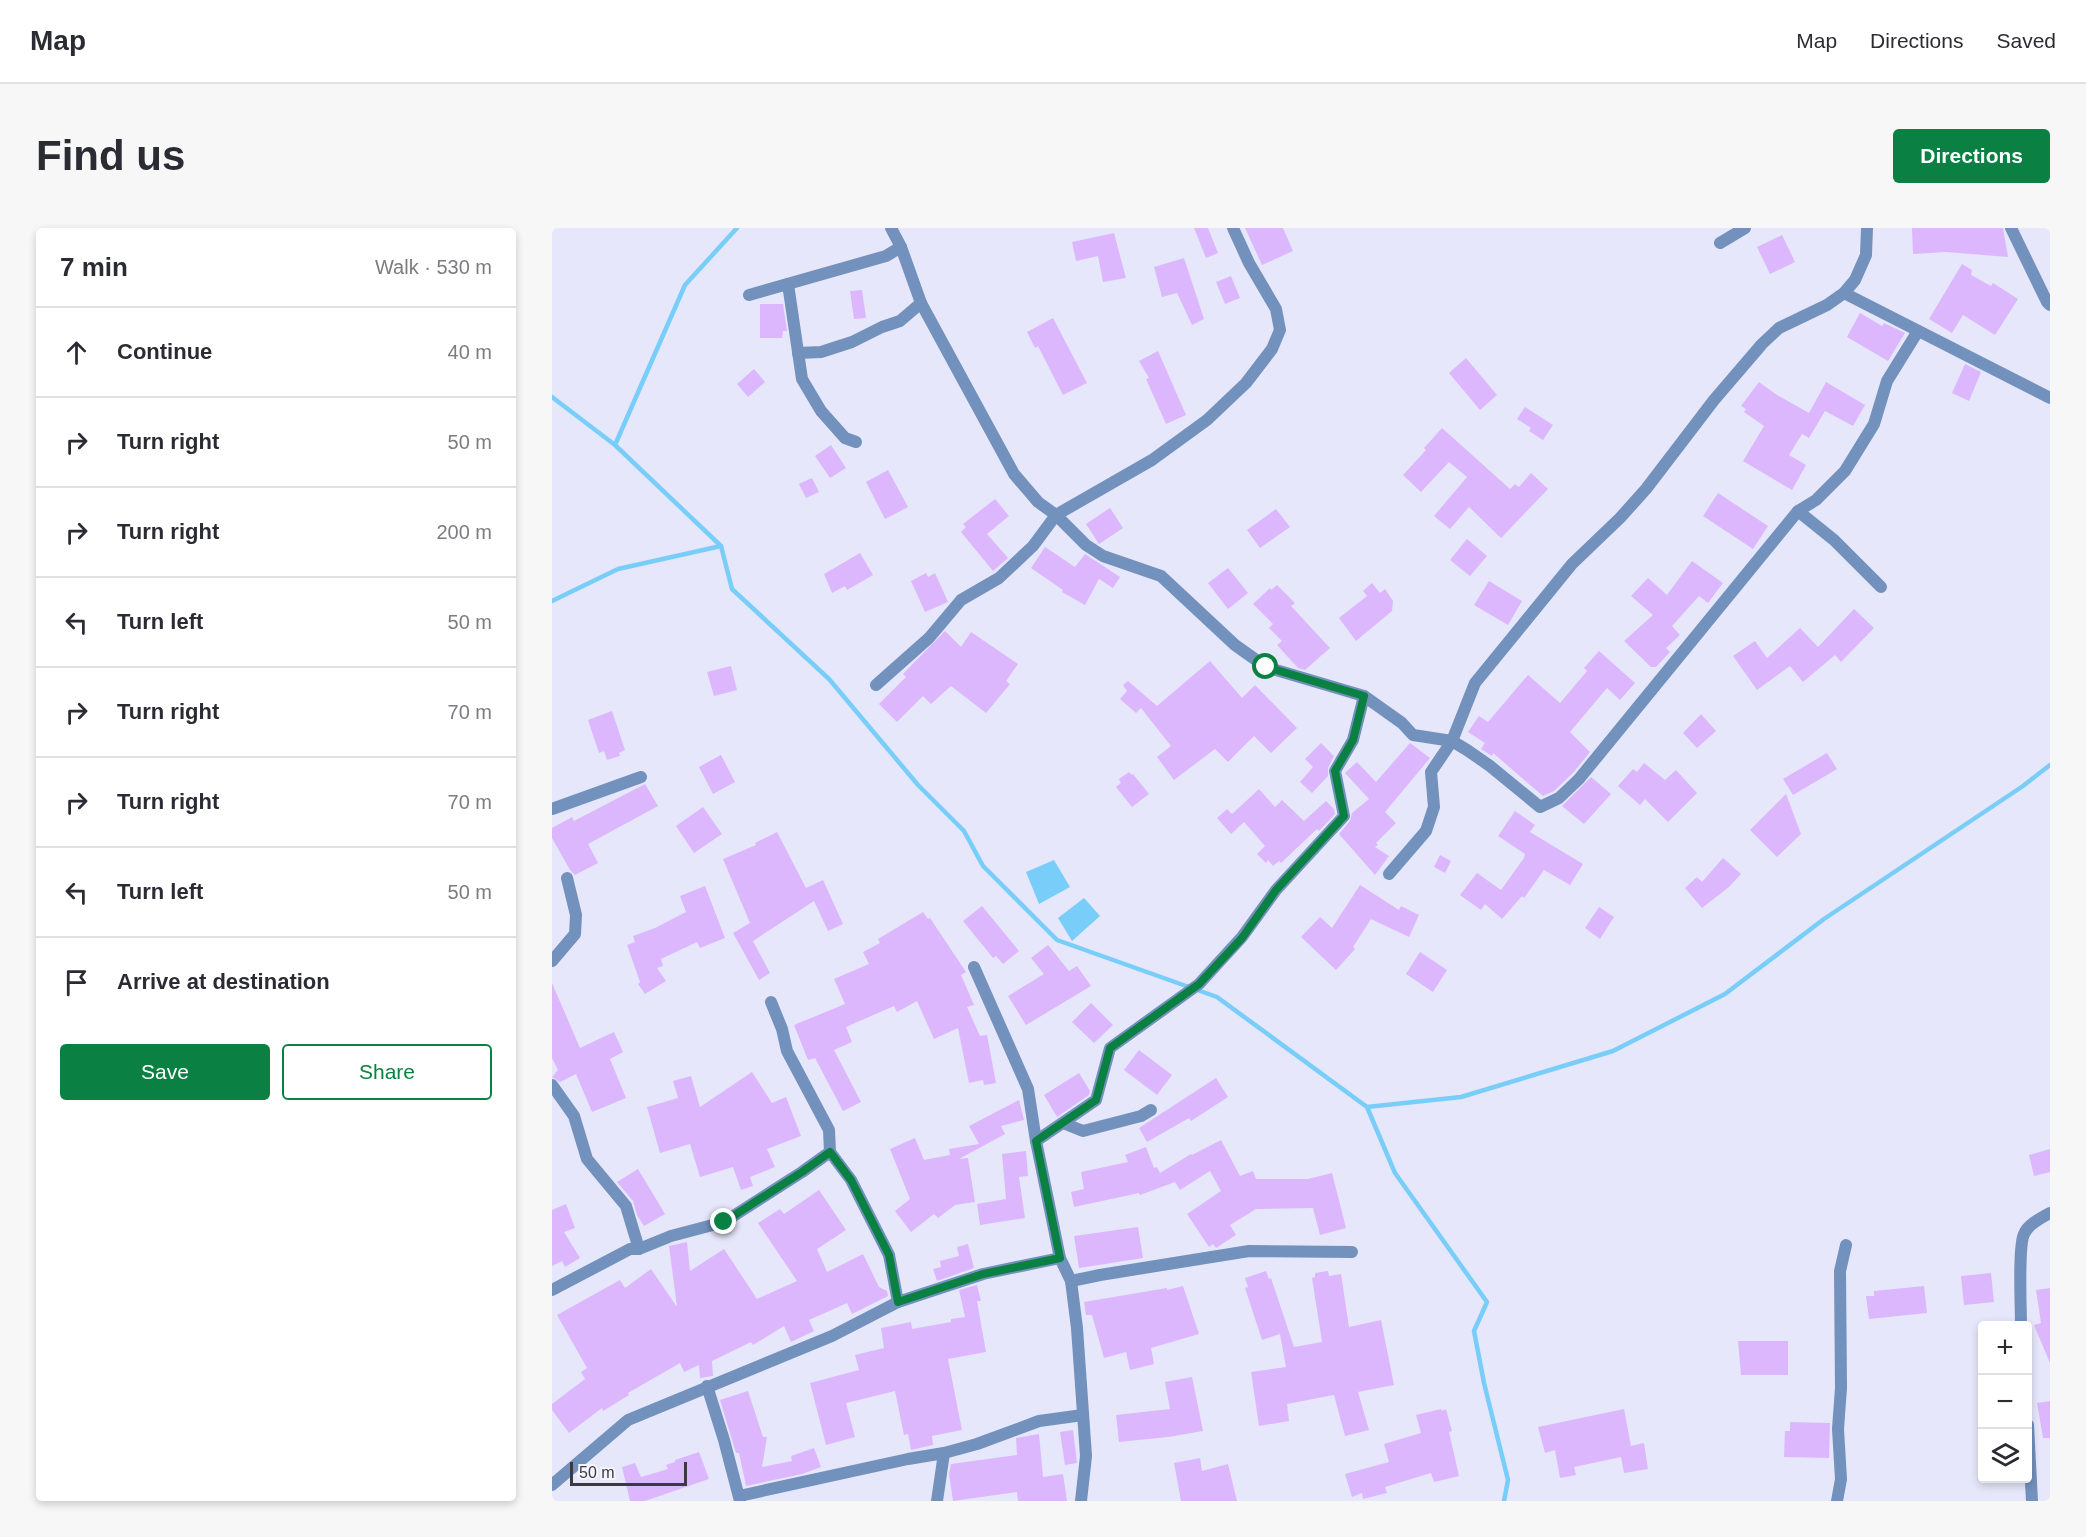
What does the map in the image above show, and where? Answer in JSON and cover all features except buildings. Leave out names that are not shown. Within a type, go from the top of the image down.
[{"type":"street","points":[[891,228],[901,247],[921,303],[1014,474],[1038,502],[1056,515],[1086,545],[1103,556],[1161,576],[1235,645],[1266,667],[1364,696],[1402,723],[1413,735],[1452,741],[1490,766],[1540,807],[1559,798],[1579,779],[1798,512],[1816,500],[1845,471],[1874,424],[1887,381],[1918,331]]},
{"type":"street","points":[[876,685],[929,638],[961,600],[999,578],[1033,546],[1056,515],[1152,459],[1207,420],[1246,383],[1272,349],[1280,330],[1276,309],[1233,228]]},
{"type":"street","points":[[1720,243],[1745,228]]},
{"type":"street","points":[[1389,874],[1426,831],[1434,807],[1431,772],[1452,741],[1475,683],[1572,564],[1620,518],[1646,489],[1714,400],[1762,344],[1779,328],[1827,305],[1844,293],[1855,280],[1866,255],[1867,228]]},
{"type":"street","points":[[2011,228],[2049,302]]},
{"type":"street","points":[[749,295],[886,256],[901,247]]},
{"type":"street","points":[[788,285],[802,379],[821,411],[845,438],[856,442]]},
{"type":"street","points":[[1844,293],[2050,398]]},
{"type":"street","points":[[798,353],[821,352],[852,342],[900,321],[921,303]]},
{"type":"street","points":[[1798,512],[1834,540],[1881,587]]},
{"type":"street","points":[[1036,1141],[1096,1100],[1110,1048],[1199,984],[1242,938],[1276,890],[1344,816],[1335,771],[1353,740],[1364,696]]},
{"type":"street","points":[[552,809],[640,777]]},
{"type":"street","points":[[552,961],[575,934],[576,915],[567,878]]},
{"type":"street","points":[[974,967],[1028,1089],[1036,1141],[1060,1258],[1071,1281],[1086,1456],[1081,1501]]},
{"type":"street","points":[[771,1002],[782,1029],[787,1051],[829,1130],[830,1152],[851,1180],[889,1255],[898,1302]]},
{"type":"street","points":[[552,1085],[557,1102],[574,1116],[587,1159],[627,1206],[639,1249]]},
{"type":"street","points":[[1063,1123],[1083,1131],[1141,1116],[1151,1110]]},
{"type":"street","points":[[552,1290],[630,1249],[639,1249],[670,1236],[724,1222],[830,1152]]},
{"type":"street","points":[[2021,1321],[2021,1262],[2024,1233],[2033,1223],[2050,1213]]},
{"type":"street","points":[[1837,1501],[1841,1479],[1838,1429],[1841,1388],[1840,1271],[1846,1245]]},
{"type":"street","points":[[1071,1281],[1250,1251],[1352,1252]]},
{"type":"street","points":[[552,1485],[628,1420],[832,1336],[898,1302],[983,1274],[1060,1258]]},
{"type":"street","points":[[706,1386],[724,1440],[739,1499],[908,1458],[944,1453],[1039,1421],[1083,1415]]},
{"type":"street","points":[[2028,1429],[2032,1501]]},
{"type":"street","points":[[937,1501],[944,1453]]},
{"type":"water","points":[[1054,860],[1070,887],[1039,904],[1026,872]]},
{"type":"water","points":[[1084,898],[1100,916],[1072,941],[1058,918]]},
{"type":"waterway","points":[[615,445],[685,285],[737,228]]},
{"type":"waterway","points":[[552,397],[615,445],[721,546],[732,589],[829,679],[918,785],[964,831],[983,866],[1057,940],[1217,997],[1367,1107],[1395,1173],[1487,1302],[1474,1331],[1484,1383],[1508,1480],[1504,1501]]},
{"type":"waterway","points":[[552,601],[618,569],[721,546]]},
{"type":"waterway","points":[[1367,1107],[1461,1097],[1613,1051],[1725,994],[1824,919],[2023,786],[2050,765]]},
{"type":"route","points":[[724,1222],[830,1152],[851,1180],[889,1255],[898,1302],[983,1274],[1060,1258],[1036,1141],[1096,1100],[1110,1048],[1199,984],[1242,938],[1276,890],[1344,816],[1335,771],[1353,740],[1364,696],[1266,667]]}]
